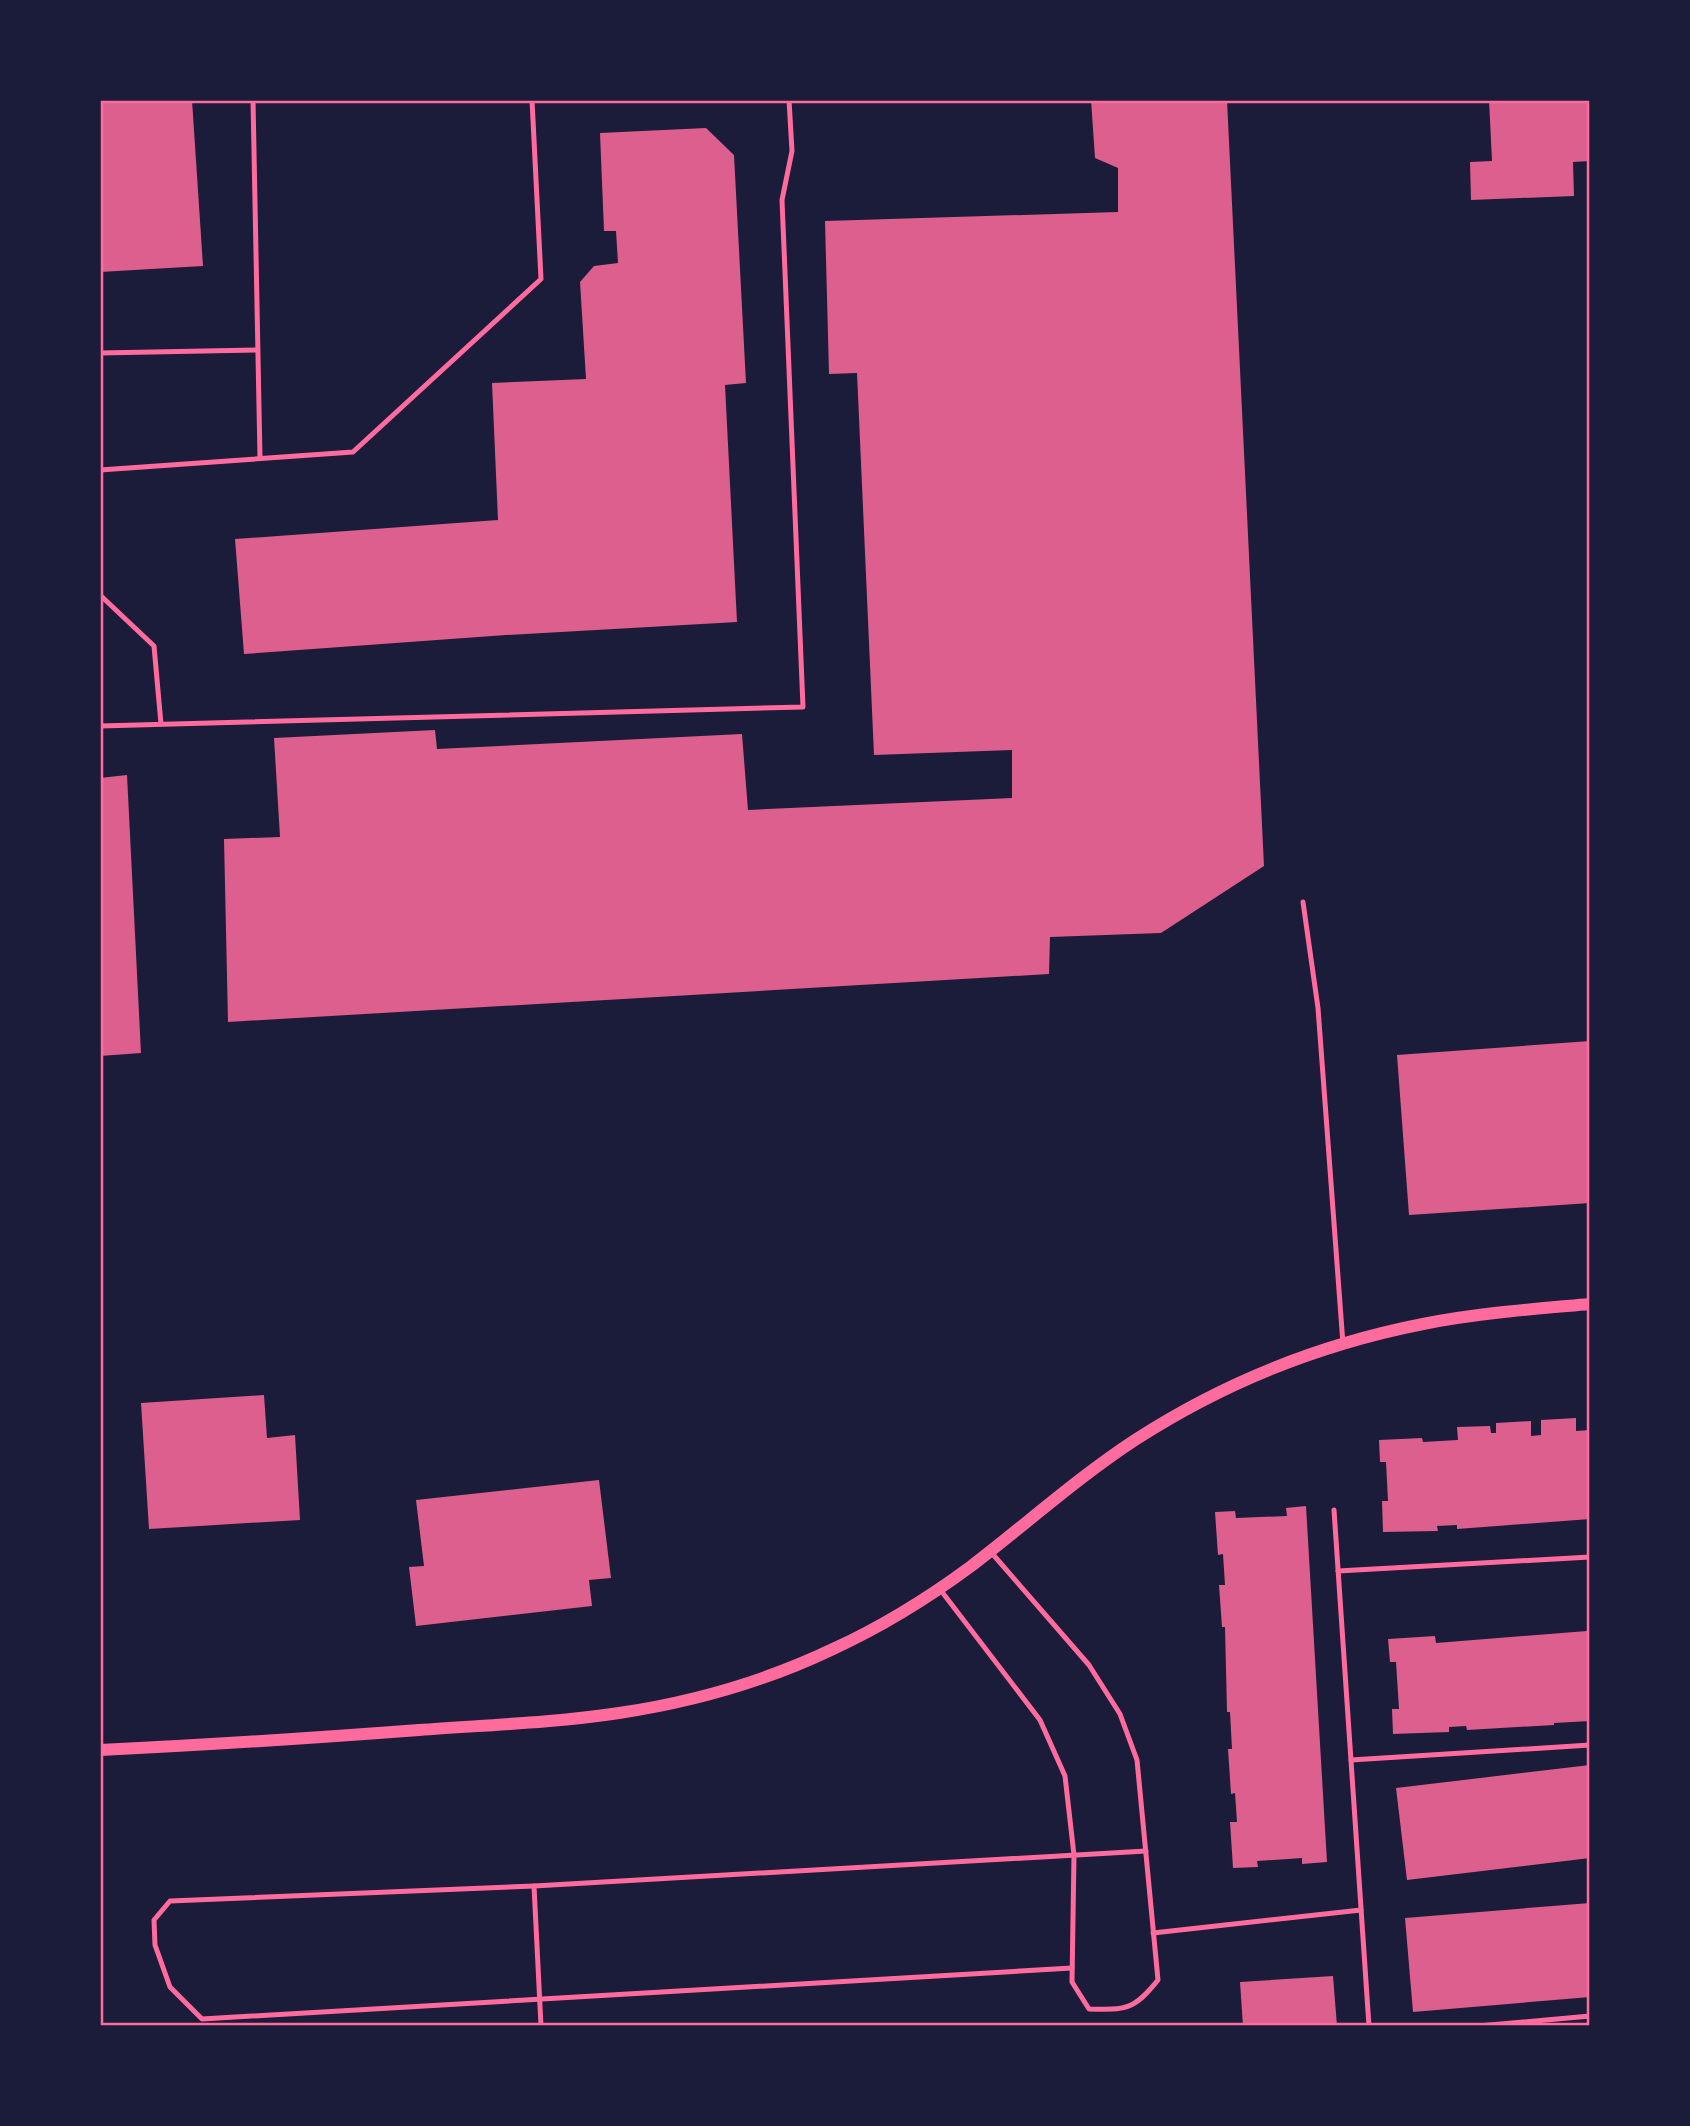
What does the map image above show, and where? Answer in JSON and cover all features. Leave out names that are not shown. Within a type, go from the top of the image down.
[{"type":"street","points":[[100,1750],[271,1741],[619,1713],[693,1699],[762,1679],[834,1649],[902,1613],[990,1551],[1077,1481],[1126,1446],[1202,1401],[1268,1369],[1343,1344],[1424,1324],[1498,1312],[1590,1304]]},
{"type":"lane","points":[[253,100],[260,458]]},
{"type":"lane","points":[[100,470],[353,452],[541,279],[531,100]]},
{"type":"lane","points":[[100,726],[803,707],[782,200],[792,151],[789,100]]},
{"type":"lane","points":[[100,353],[257,350]]},
{"type":"lane","points":[[100,595],[154,646],[161,724]]},
{"type":"lane","points":[[1303,902],[1318,1009],[1343,1344]]},
{"type":"lane","points":[[1334,1510],[1369,2026]]},
{"type":"lane","points":[[939,1588],[1040,1720],[1065,1776],[1074,1855],[1072,1982],[1089,2009],[1117,2010],[1141,2001],[1157,1980],[1137,1760],[1120,1714],[1089,1665],[990,1551]]},
{"type":"lane","points":[[1338,1571],[1590,1558]]},
{"type":"lane","points":[[1351,1760],[1590,1745]]},
{"type":"lane","points":[[1072,1968],[202,2019],[170,1987],[155,1945],[154,1920],[170,1901],[534,1886],[1146,1851]]},
{"type":"lane","points":[[534,1886],[541,2026]]},
{"type":"lane","points":[[1153,1933],[1361,1910]]},
{"type":"lane","points":[[1478,2026],[1590,2017]]},
{"type":"building","points":[[100,100],[192,100],[203,266],[100,272]]},
{"type":"building","points":[[1091,100],[1227,100],[1264,866],[1161,933],[1050,937],[1049,974],[228,1022],[224,839],[280,837],[274,738],[435,730],[437,749],[742,734],[748,810],[1012,798],[1012,750],[874,755],[857,373],[829,374],[825,221],[1118,212],[1118,168],[1095,158]]},
{"type":"building","points":[[1489,100],[1589,100],[1590,161],[1573,162],[1574,196],[1471,200],[1470,162],[1492,161]]},
{"type":"building","points":[[706,128],[734,155],[746,383],[725,385],[737,622],[244,654],[235,539],[498,520],[492,383],[586,379],[580,282],[594,266],[618,263],[616,231],[604,231],[600,133]]},
{"type":"building","points":[[127,775],[141,1053],[100,1056],[100,778]]},
{"type":"building","points":[[1590,1041],[1590,1203],[1409,1215],[1397,1055]]},
{"type":"building","points":[[264,1395],[267,1438],[295,1435],[300,1520],[149,1529],[141,1403]]},
{"type":"building","points":[[1576,1418],[1576,1431],[1590,1430],[1590,1519],[1457,1529],[1457,1525],[1437,1526],[1438,1531],[1383,1532],[1382,1501],[1388,1501],[1386,1462],[1380,1462],[1379,1440],[1458,1440],[1457,1427],[1490,1426],[1491,1433],[1496,1433],[1496,1423],[1531,1421],[1531,1436],[1541,1435],[1541,1420]]},
{"type":"building","points":[[599,1480],[611,1578],[589,1580],[592,1606],[416,1626],[409,1567],[424,1566],[416,1500]]},
{"type":"building","points":[[1306,1506],[1327,1862],[1302,1864],[1302,1858],[1257,1861],[1258,1867],[1233,1868],[1230,1822],[1237,1822],[1235,1793],[1231,1794],[1228,1749],[1232,1749],[1230,1712],[1227,1712],[1225,1627],[1222,1627],[1219,1585],[1225,1585],[1223,1554],[1218,1555],[1215,1512],[1235,1511],[1236,1518],[1287,1516],[1286,1508]]},
{"type":"building","points":[[1587,1631],[1590,1634],[1590,1721],[1467,1730],[1466,1726],[1449,1727],[1449,1732],[1393,1734],[1392,1709],[1399,1709],[1396,1662],[1390,1662],[1388,1639],[1435,1636],[1436,1643]]},
{"type":"building","points":[[1590,1765],[1590,1858],[1407,1880],[1396,1788]]},
{"type":"building","points":[[1590,1903],[1590,1997],[1413,2012],[1405,1918]]},
{"type":"building","points":[[1333,1976],[1337,2026],[1243,2026],[1240,1982]]}]
